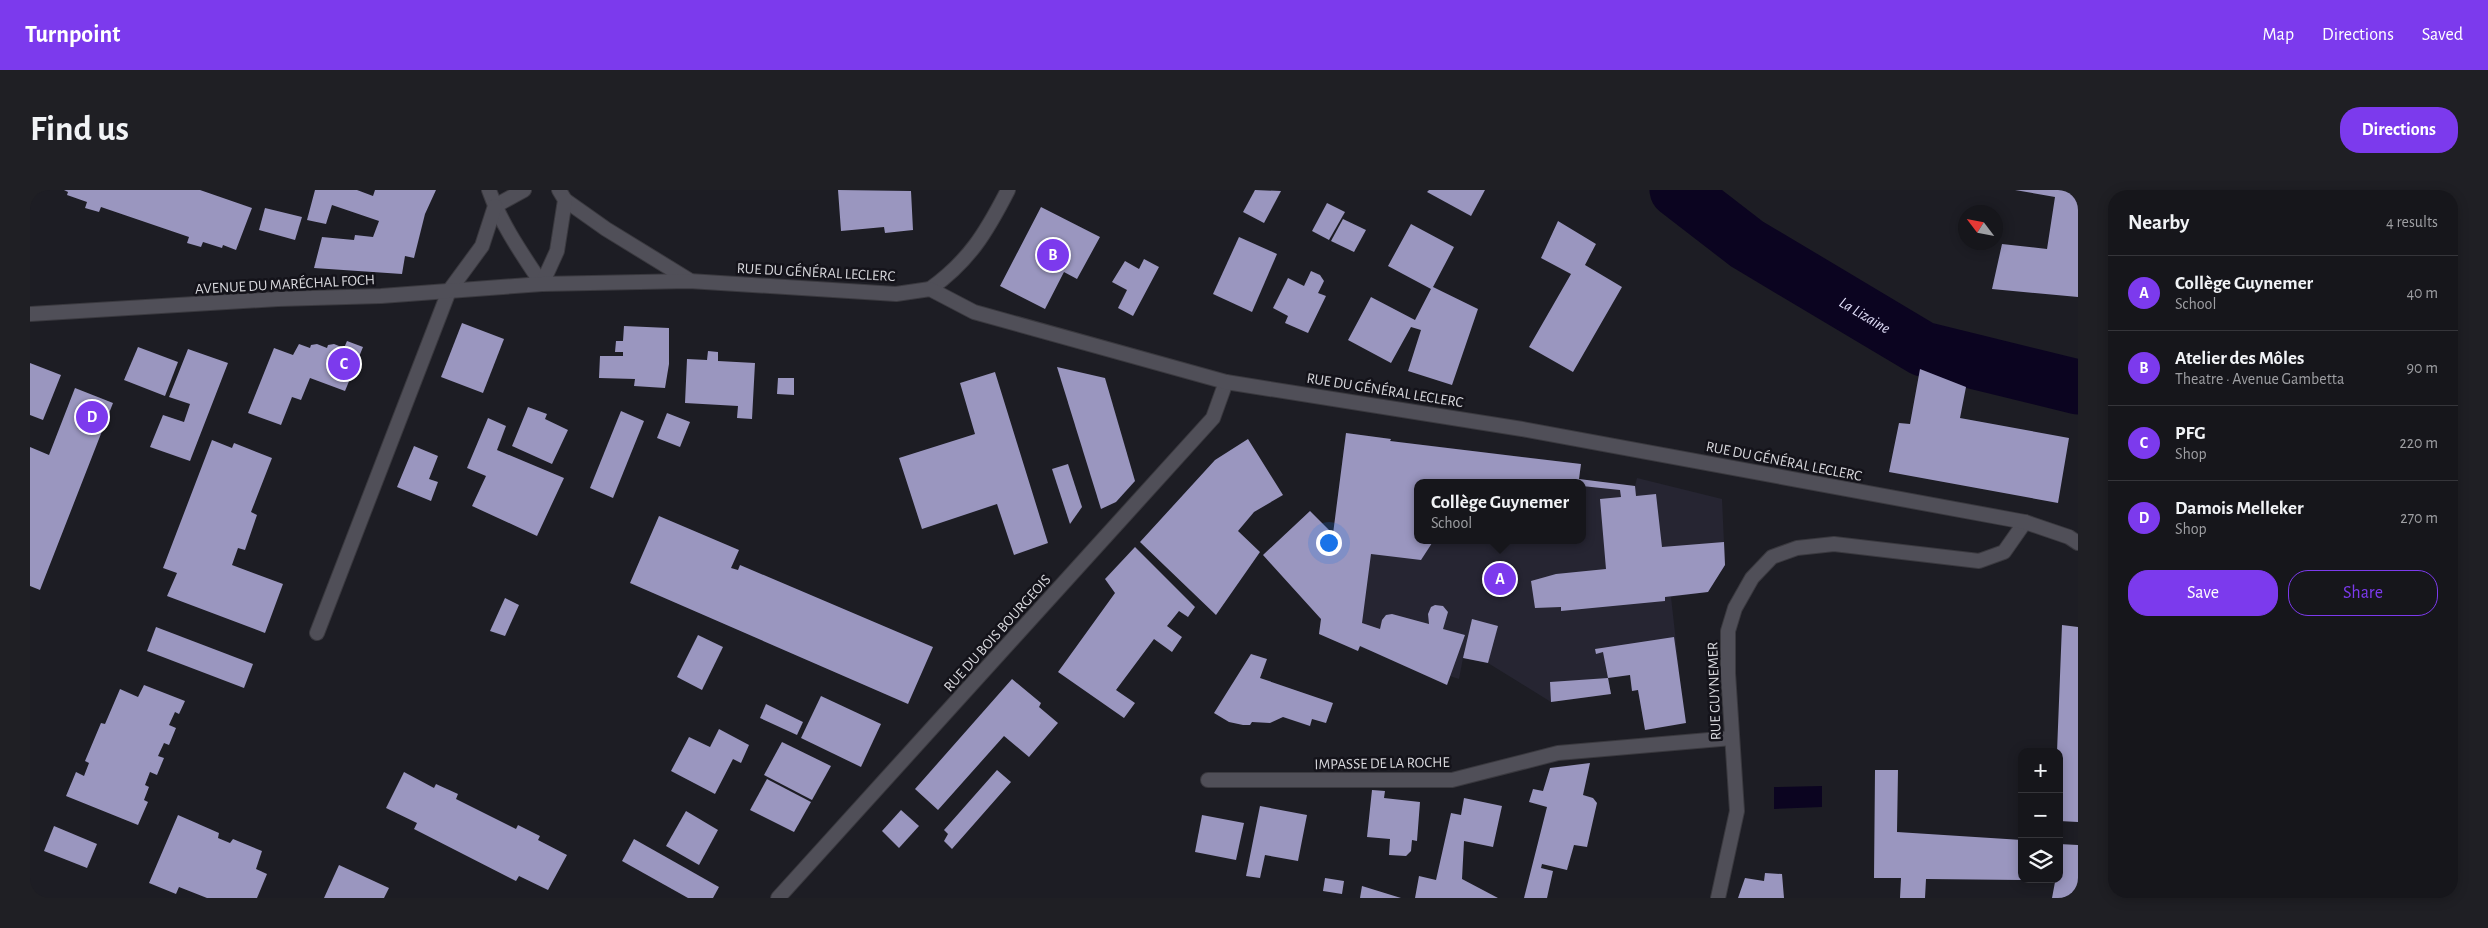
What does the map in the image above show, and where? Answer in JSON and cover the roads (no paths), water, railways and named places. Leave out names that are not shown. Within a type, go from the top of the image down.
[{"type":"street","points":[[489,190],[495,206],[542,284]]},
{"type":"street","points":[[317,633],[449,291],[482,246],[495,206],[524,190]]},
{"type":"street","points":[[930,289],[954,272],[984,235],[1008,190]]},
{"type":"street","points":[[542,284],[557,251],[562,195]]},
{"type":"street","name":"RUE DU GÉNÉRAL LECLERC","points":[[562,195],[606,229],[690,281]]},
{"type":"street","name":"RUE DU GÉNÉRAL LECLERC","points":[[542,284],[690,281],[896,294],[930,289],[974,312],[1226,382],[1522,429],[2025,522],[2069,537],[2078,543]]},
{"type":"street","name":"AVENUE DU MARÉCHAL FOCH","points":[[30,314],[449,291],[542,284]]},
{"type":"street","name":"RUE DU BOIS BOURGEOIS","points":[[778,898],[1214,418],[1226,382]]},
{"type":"street","name":"RUE GUYNEMER","points":[[1718,898],[1737,810],[1728,631],[1735,608],[1752,578],[1772,557],[1797,548],[1834,544],[1979,561],[2004,552],[2025,522]]},
{"type":"street","name":"IMPASSE DE LA ROCHE","points":[[1208,780],[1452,780],[1558,753],[1732,738]]},
{"type":"waterway","name":"La Lizaine","points":[[1677,190],[1747,244],[1923,349],[2078,387]]},
{"type":"place","name":"Atelier des Môles","points":[[1053,255]]},
{"type":"place","name":"PFG","points":[[344,364]]},
{"type":"place","name":"Damois Melleker","points":[[92,417]]},
{"type":"place","name":"Collège Guynemer","points":[[1500,579]]}]
